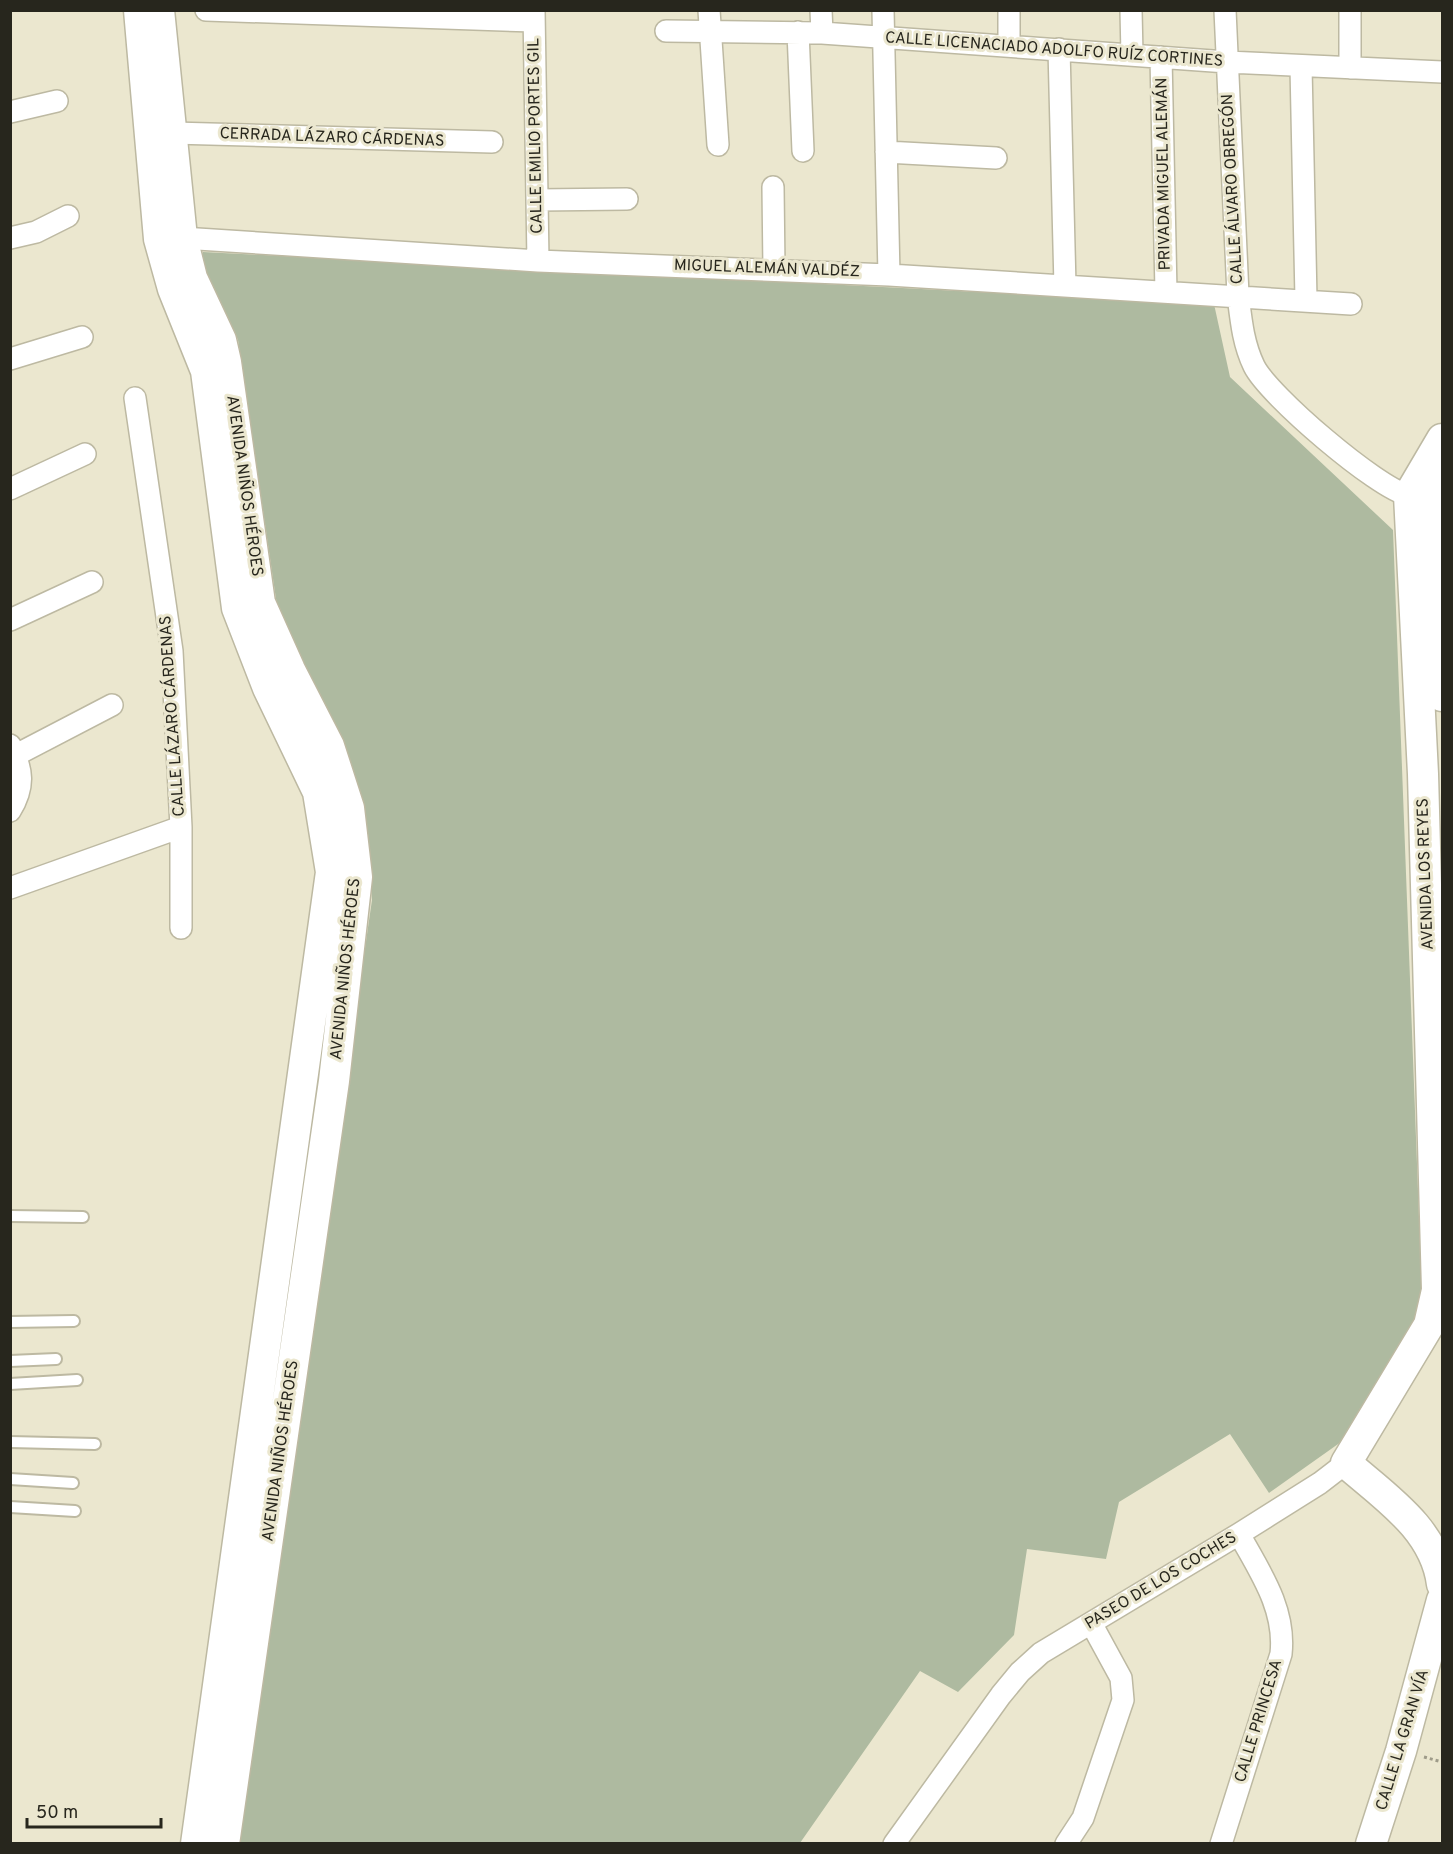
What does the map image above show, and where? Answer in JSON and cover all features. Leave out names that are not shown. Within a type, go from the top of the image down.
[{"type":"main road","name":"AVENIDA NIÑOS HÉROES","points":[[139,10],[159,238],[173,289],[207,371],[237,608],[268,688],[318,792],[331,872],[196,1844]]},
{"type":"main road","name":"AVENIDA NIÑOS HÉROES","points":[[159,10],[182,238],[192,278],[221,340],[226,362],[260,603],[290,670],[329,746],[349,807],[357,877],[334,1081],[224,1844]]},
{"type":"main road","name":"AVENIDA LOS REYES","points":[[1436,451],[1422,495],[1433,773],[1436,1325]]},
{"type":"main road","name":"AVENIDA LOS REYES","points":[[1422,495],[1440,573],[1443,696]]},
{"type":"main road","points":[[302,1077],[334,1081]]},
{"type":"main road","name":"PASEO DE LOS COCHES","points":[[1346,1463],[1436,1325]]},
{"type":"main road","points":[[1346,1463],[1420,1531],[1434,1549],[1443,1584]]},
{"type":"main road","name":"CALLE LA GRAN VÍA","points":[[1371,1844],[1407,1729],[1443,1600]]},
{"type":"street","points":[[206,10],[534,16]]},
{"type":"street","points":[[821,10],[822,33]]},
{"type":"street","points":[[883,10],[889,275]]},
{"type":"street","points":[[1009,10],[1009,46]]},
{"type":"street","points":[[1131,10],[1132,55]]},
{"type":"street","name":"CALLE ÁLVARO OBREGÓN","points":[[1225,10],[1238,295]]},
{"type":"street","points":[[1350,10],[1350,68]]},
{"type":"street","name":"CALLE EMILIO PORTES GIL","points":[[534,16],[538,261]]},
{"type":"street","points":[[709,20],[718,145]]},
{"type":"street","name":"CALLE LICENACIADO ADOLFO RUÍZ CORTINES","points":[[666,30],[709,20],[798,32],[1301,67],[1443,72]]},
{"type":"street","points":[[798,32],[803,151]]},
{"type":"street","points":[[1059,49],[1065,286]]},
{"type":"street","name":"PRIVADA MIGUEL ALEMÁN","points":[[1161,57],[1167,291]]},
{"type":"street","points":[[1301,67],[1306,299]]},
{"type":"street","points":[[10,112],[57,101]]},
{"type":"street","name":"CERRADA LÁZARO CÁRDENAS","points":[[173,133],[492,142]]},
{"type":"street","points":[[886,152],[996,158]]},
{"type":"street","points":[[773,187],[774,269]]},
{"type":"street","points":[[538,200],[627,199]]},
{"type":"street","points":[[10,238],[36,232],[68,216]]},
{"type":"street","name":"MIGUEL ALEMÁN VALDÉZ","points":[[182,238],[538,261],[889,275],[1306,299],[1351,304]]},
{"type":"street","points":[[1238,295],[1243,340],[1255,368],[1270,390],[1378,480],[1422,495]]},
{"type":"street","points":[[10,359],[82,337]]},
{"type":"street","name":"CALLE LÁZARO CÁRDENAS","points":[[135,398],[172,651],[181,827],[181,928]]},
{"type":"street","points":[[10,489],[85,454]]},
{"type":"street","points":[[10,620],[92,582]]},
{"type":"street","points":[[10,811],[22,784],[22,771],[13,750],[112,705]]},
{"type":"street","points":[[10,888],[181,827]]},
{"type":"street","name":"PASEO DE LOS COCHES","points":[[894,1844],[1020,1672],[1041,1653],[1239,1534],[1320,1483],[1346,1463]]},
{"type":"street","name":"CALLE PRINCESA","points":[[1221,1844],[1281,1654],[1283,1638],[1282,1622],[1269,1590],[1239,1534]]},
{"type":"street","points":[[1066,1844],[1083,1818],[1123,1700],[1121,1678],[1091,1623]]},
{"type":"lane","points":[[10,1216],[83,1216]]},
{"type":"lane","points":[[10,1322],[74,1321]]},
{"type":"lane","points":[[10,1361],[56,1359]]},
{"type":"lane","points":[[10,1384],[77,1380]]},
{"type":"lane","points":[[10,1442],[95,1444]]},
{"type":"lane","points":[[10,1479],[73,1483]]},
{"type":"lane","points":[[10,1507],[75,1511]]},
{"type":"green space","points":[[203,252],[1214,304],[1230,377],[1393,530],[1422,1296],[1419,1323],[1348,1437],[1269,1493],[1230,1434],[1119,1502],[1106,1559],[1027,1549],[1014,1635],[958,1692],[920,1671],[800,1843],[235,1843],[372,900],[368,834],[357,785],[285,633],[276,599],[238,340],[200,259]]}]
